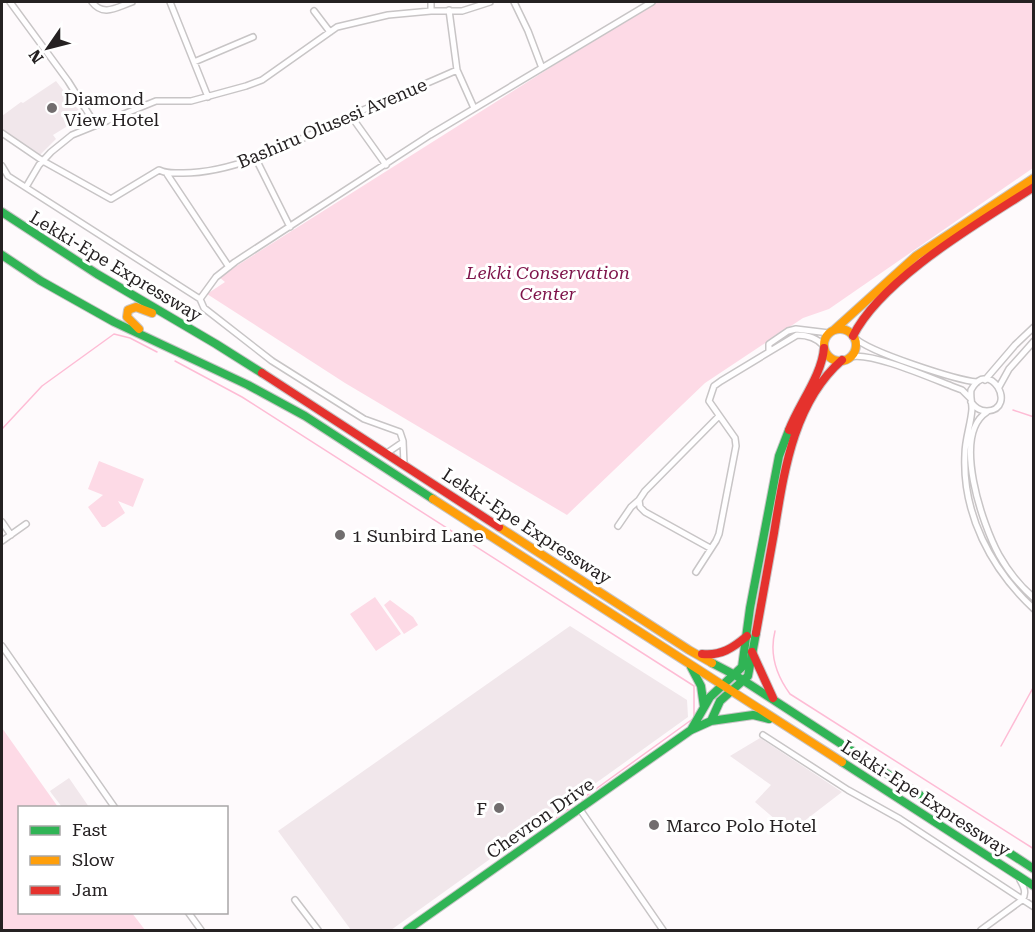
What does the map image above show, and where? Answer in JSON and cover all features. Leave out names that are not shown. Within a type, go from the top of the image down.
[{"type":"main road","points":[[711,721],[730,683],[742,667],[750,608],[779,456],[797,410],[823,361],[826,337],[916,256],[1034,177]]},
{"type":"main road","points":[[730,683],[743,681],[748,676],[780,491],[791,449],[818,387],[829,371],[842,360],[850,357],[856,348],[854,337],[868,313],[919,264],[1034,187]]},
{"type":"main road","name":"Lekki-Epe Expressway","points":[[2,212],[97,274],[226,350],[689,650],[782,722],[1034,886]]},
{"type":"main road","name":"Lekki-Epe Expressway","points":[[2,255],[114,322],[155,339],[306,416],[687,662],[730,683]]},
{"type":"main road","points":[[155,339],[130,322],[127,317],[128,310],[136,307],[168,322],[180,323]]},
{"type":"main road","points":[[832,331],[844,329],[854,337]]},
{"type":"main road","points":[[824,347],[832,359],[842,360]]},
{"type":"main road","points":[[645,635],[654,636],[704,668],[761,699],[830,744],[846,749]]},
{"type":"main road","points":[[689,650],[713,656],[730,650],[747,636]]},
{"type":"main road","points":[[752,652],[767,688],[779,705]]},
{"type":"main road","points":[[687,662],[700,682],[704,707]]},
{"type":"main road","name":"Lekki-Epe Expressway","points":[[743,681],[1034,869]]},
{"type":"main road","name":"Chevron Drive","points":[[691,730],[713,694],[730,683]]},
{"type":"main road","name":"Chevron Drive","points":[[407,930],[691,730],[711,721],[753,715],[782,722]]},
{"type":"street","points":[[10,2],[68,81],[95,124]]},
{"type":"street","points":[[92,2],[97,8],[107,11],[132,2]]},
{"type":"street","points":[[170,2],[208,97]]},
{"type":"street","points":[[431,2],[431,10]]},
{"type":"street","points":[[26,187],[43,161],[72,135],[156,101],[208,97],[262,80],[337,27],[388,15],[431,10],[462,11],[490,2]]},
{"type":"street","points":[[514,2],[542,68]]},
{"type":"street","points":[[200,299],[216,277],[229,267],[474,108],[652,2]]},
{"type":"street","points":[[449,10],[457,70],[474,108]]},
{"type":"street","points":[[315,11],[330,32]]},
{"type":"street","points":[[194,63],[253,37]]},
{"type":"street","name":"Bashiru Olusesi Avenue","points":[[43,161],[106,198],[111,198],[159,170],[167,174],[224,168],[255,157],[322,131],[348,117],[457,70]]},
{"type":"street","points":[[356,123],[386,165]]},
{"type":"street","points":[[2,134],[43,161]]},
{"type":"street","points":[[255,157],[290,227]]},
{"type":"street","points":[[2,166],[8,176],[200,299],[204,308],[272,361],[364,419],[400,432],[404,464]]},
{"type":"street","points":[[167,174],[229,267]]},
{"type":"street","points":[[986,380],[1015,345],[1034,327]]},
{"type":"street","points":[[769,350],[769,344],[788,331],[803,328],[832,331]]},
{"type":"street","points":[[696,572],[719,534],[736,446],[735,438],[709,401],[714,386],[769,350],[775,350],[797,335],[813,338],[824,347]]},
{"type":"street","points":[[854,337],[867,347],[950,376],[977,382],[986,380],[999,387],[1000,402],[982,415],[971,444],[973,475],[978,503],[990,537],[1019,584],[1034,598]]},
{"type":"street","points":[[999,387],[1009,369],[1034,341]]},
{"type":"street","points":[[850,357],[861,355],[962,390],[979,409],[989,411]]},
{"type":"street","points":[[977,382],[971,390],[971,412],[964,456],[967,487],[975,519],[981,537],[1004,576],[1034,609]]},
{"type":"street","points":[[618,526],[645,491],[718,416]]},
{"type":"street","points":[[387,453],[403,442]]},
{"type":"street","points":[[639,500],[640,507],[645,512],[710,548]]},
{"type":"street","points":[[2,522],[11,535]]},
{"type":"street","points":[[2,542],[26,524]]},
{"type":"street","points":[[2,646],[114,806]]},
{"type":"street","points":[[763,735],[1024,898],[1034,908]]},
{"type":"street","points":[[579,808],[663,930]]},
{"type":"street","points":[[1019,877],[1024,887],[1024,898]]},
{"type":"street","points":[[981,930],[1024,898],[1034,894]]},
{"type":"street","points":[[295,900],[318,930]]},
{"type":"street","points":[[189,914],[201,930]]},
{"type":"shaded area","points":[[56,81],[81,113],[79,119],[53,135],[56,139],[38,157],[15,141],[2,128],[2,116]]},
{"type":"shaded area","points":[[570,626],[687,700],[688,717],[391,930],[351,930],[278,831]]},
{"type":"shaded area","points":[[760,738],[842,792],[790,832],[755,802],[771,785],[730,756]]},
{"type":"shaded area","points":[[69,778],[88,806],[61,806],[50,791]]},
{"type":"green space","name":"Lekki Conservation Center","points":[[654,2],[1033,2],[1033,168],[829,309],[803,318],[705,383],[567,515],[345,383],[207,294],[225,282],[219,277]]},
{"type":"green space","points":[[99,461],[144,479],[133,507],[118,501],[125,513],[105,527],[102,527],[88,507],[103,495],[88,489]]},
{"type":"green space","points":[[375,597],[401,634],[376,651],[350,614]]},
{"type":"green space","points":[[390,600],[413,617],[418,625],[404,634],[384,605]]},
{"type":"green space","points":[[2,728],[57,806],[18,806],[18,914],[133,914],[145,930],[2,930]]},
{"type":"waterway","points":[[2,429],[42,386],[114,334],[130,338],[157,352]]},
{"type":"waterway","points":[[175,361],[242,397],[694,686],[694,718],[553,820]]},
{"type":"waterway","points":[[1013,410],[1034,417]]},
{"type":"waterway","points":[[775,631],[773,656],[781,680],[790,694],[1034,849]]},
{"type":"waterway","points":[[1001,746],[1034,686]]},
{"type":"traffic: fast","points":[[2,212],[97,274],[262,373]]},
{"type":"traffic: fast","points":[[2,255],[41,281],[114,322],[248,385],[305,416],[433,499]]},
{"type":"traffic: fast","points":[[691,730],[710,697],[742,667],[750,608],[779,456],[789,430]]},
{"type":"traffic: fast","points":[[407,930],[691,730],[711,721],[720,701],[748,676],[756,633]]},
{"type":"traffic: fast","points":[[712,663],[735,675],[1034,869]]},
{"type":"traffic: fast","points":[[691,667],[701,686],[704,707]]},
{"type":"traffic: fast","points":[[711,721],[753,715],[769,719]]},
{"type":"traffic: fast","points":[[842,762],[1034,886]]},
{"type":"traffic: slow","points":[[834,330],[916,256],[1034,178]]},
{"type":"traffic: slow","points":[[139,329],[127,317],[128,310],[136,307],[152,313]]},
{"type":"traffic: slow","points":[[840,329],[851,334],[856,345],[851,356],[840,361],[829,356],[824,345],[829,334],[840,329]]},
{"type":"traffic: slow","points":[[433,499],[842,762]]},
{"type":"traffic: slow","points":[[499,527],[712,663]]},
{"type":"traffic: jam","points":[[853,336],[867,314],[909,273],[961,234],[1034,187]]},
{"type":"traffic: jam","points":[[789,430],[815,379],[824,348]]},
{"type":"traffic: jam","points":[[756,633],[782,486],[793,440],[812,397],[825,377],[842,360]]},
{"type":"traffic: jam","points":[[262,373],[499,527]]},
{"type":"traffic: jam","points":[[702,654],[715,654],[726,650],[747,636]]},
{"type":"traffic: jam","points":[[752,652],[773,698]]},
{"type":"place","name":"Diamond View Hotel","points":[[52,108]]},
{"type":"place","name":"1 Sunbird Lane","points":[[340,535]]},
{"type":"place","name":"F","points":[[499,808]]},
{"type":"place","name":"Marco Polo Hotel","points":[[654,825]]}]
